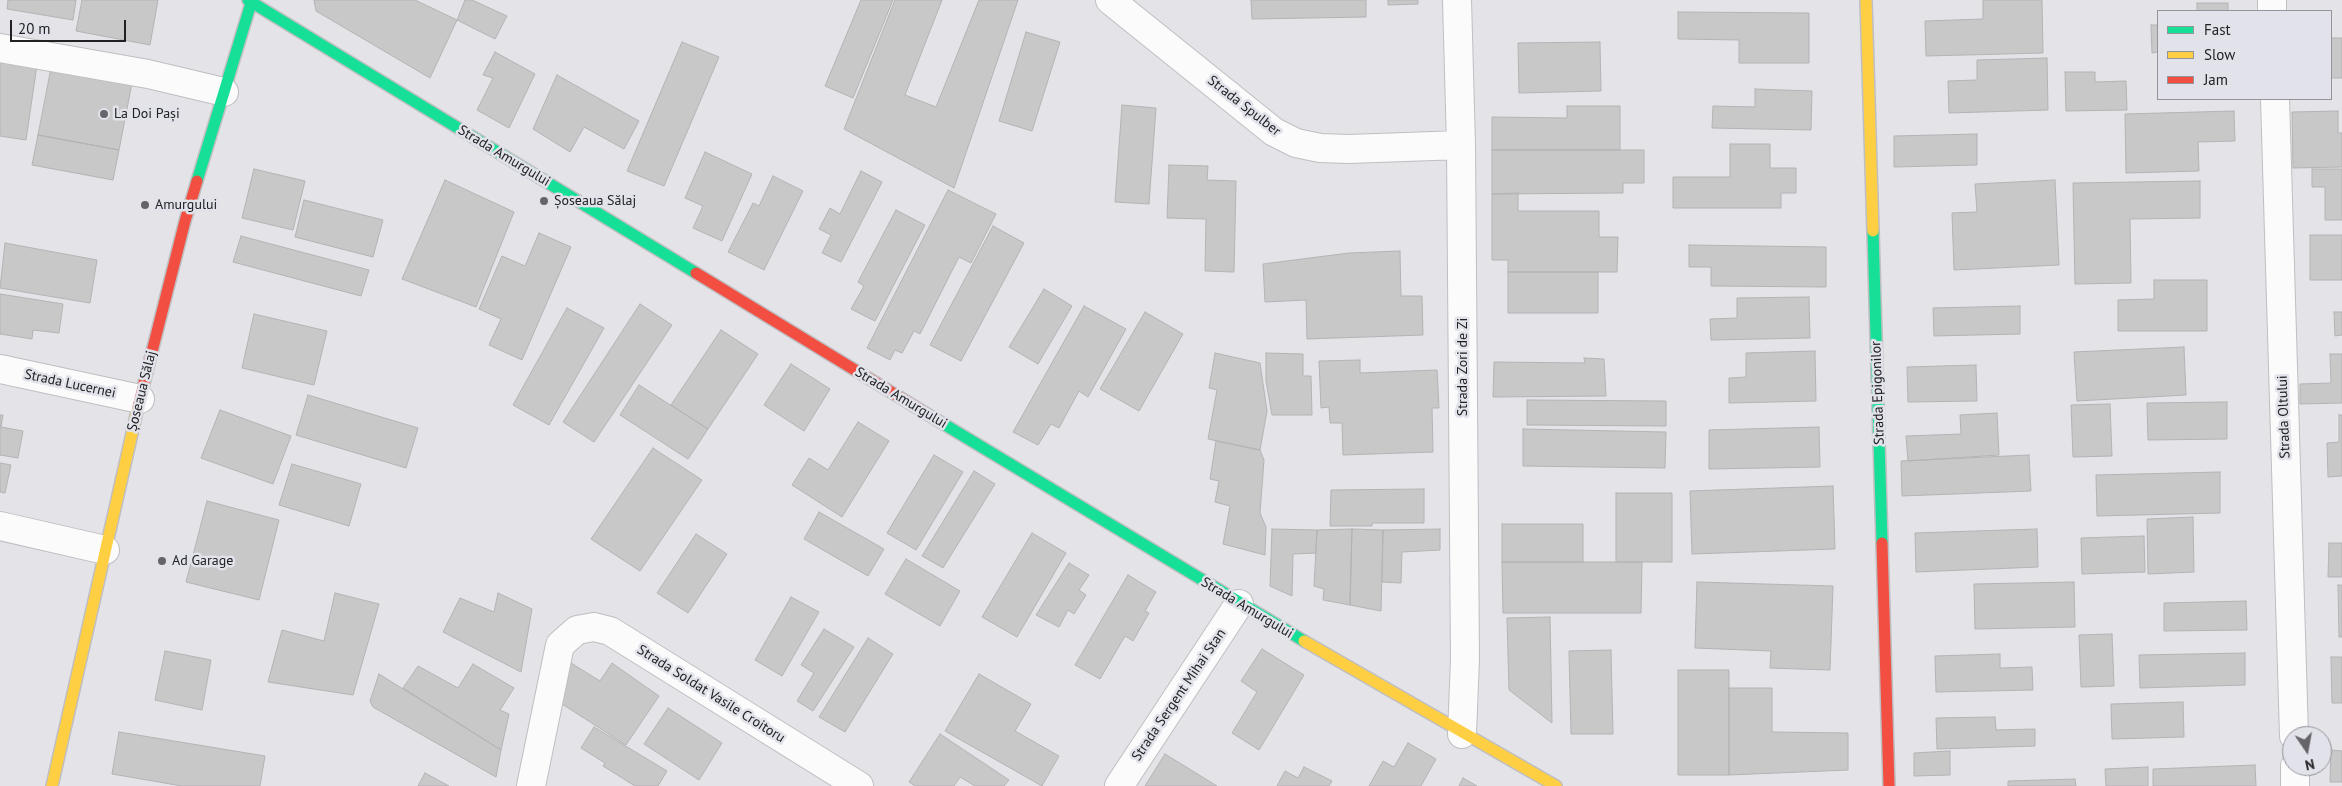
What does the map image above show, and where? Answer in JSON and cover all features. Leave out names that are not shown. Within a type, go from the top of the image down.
[{"type":"street","name":"Strada Spulber","points":[[1110,0],[1274,132],[1296,143],[1320,148],[1349,149],[1462,145]]},
{"type":"street","name":"Strada Zori de Zi","points":[[1457,0],[1462,145],[1464,649],[1462,734]]},
{"type":"street","name":"Strada Epigonilor","points":[[1866,0],[1889,786]]},
{"type":"street","name":"Șoseaua Sălaj","points":[[52,786],[140,399],[185,221],[250,1]]},
{"type":"street","name":"Strada Amurgului","points":[[250,1],[1239,604],[1462,734],[1556,786]]},
{"type":"street","points":[[0,48],[148,74],[224,92]]},
{"type":"street","name":"Strada Oltului","points":[[2275,100],[2294,726]]},
{"type":"street","name":"Strada Lucernei","points":[[0,369],[140,399]]},
{"type":"street","points":[[0,526],[105,550]]},
{"type":"street","name":"Strada Sergent Mihai Stan","points":[[1119,786],[1239,604]]},
{"type":"street","name":"Strada Soldat Vasile Croitoru","points":[[531,786],[560,644],[577,630],[594,627],[610,631],[859,786]]},
{"type":"building","points":[[8,0],[76,0],[73,20],[7,9]]},
{"type":"building","points":[[82,0],[158,0],[150,45],[76,31]]},
{"type":"building","points":[[314,0],[415,0],[457,20],[430,78],[316,11]]},
{"type":"building","points":[[465,0],[472,0],[507,16],[495,39],[457,20]]},
{"type":"building","points":[[861,0],[893,0],[853,98],[825,86]]},
{"type":"building","points":[[895,0],[942,0],[905,95],[936,107],[979,0],[1018,0],[954,188],[844,129]]},
{"type":"building","points":[[1251,0],[1366,0],[1366,17],[1252,19]]},
{"type":"building","points":[[1388,0],[1418,0],[1418,4],[1388,5]]},
{"type":"building","points":[[1983,0],[2042,0],[2043,53],[1926,56],[1925,21],[1983,19]]},
{"type":"building","points":[[2197,3],[2228,3],[2228,10],[2197,10]]},
{"type":"building","points":[[1678,12],[1809,13],[1809,63],[1739,63],[1739,40],[1678,39]]},
{"type":"building","points":[[2151,25],[2157,25],[2157,52],[2152,53]]},
{"type":"building","points":[[1026,32],[1060,42],[1032,131],[999,121]]},
{"type":"building","points":[[2332,38],[2342,38],[2342,78],[2332,78]]},
{"type":"building","points":[[682,42],[719,57],[664,186],[627,171]]},
{"type":"building","points":[[1600,42],[1601,91],[1519,93],[1518,43]]},
{"type":"building","points":[[495,52],[535,74],[509,128],[477,110],[493,78],[483,75]]},
{"type":"building","points":[[2047,58],[2048,110],[1949,113],[1948,81],[1977,80],[1977,60]]},
{"type":"building","points":[[0,60],[37,65],[26,140],[0,136]]},
{"type":"building","points":[[51,68],[132,83],[119,150],[38,135]]},
{"type":"building","points":[[2065,72],[2095,72],[2095,82],[2126,81],[2127,110],[2066,111]]},
{"type":"building","points":[[557,75],[639,121],[624,149],[584,127],[570,152],[533,129]]},
{"type":"building","points":[[1755,89],[1812,91],[1811,130],[1712,128],[1713,106],[1755,107]]},
{"type":"building","points":[[1122,105],[1156,108],[1149,204],[1115,202]]},
{"type":"building","points":[[1567,106],[1620,106],[1620,150],[1492,150],[1492,117],[1567,118]]},
{"type":"building","points":[[2234,111],[2235,141],[2198,142],[2199,171],[2126,173],[2125,114]]},
{"type":"building","points":[[2338,111],[2338,133],[2342,133],[2342,167],[2293,168],[2292,112]]},
{"type":"building","points":[[1977,134],[1977,165],[1894,167],[1894,136]]},
{"type":"building","points":[[38,135],[119,150],[113,180],[32,165]]},
{"type":"building","points":[[1730,144],[1770,144],[1770,168],[1796,168],[1796,193],[1781,193],[1781,208],[1673,208],[1673,177],[1730,177]]},
{"type":"building","points":[[1492,150],[1644,150],[1644,183],[1623,183],[1623,193],[1492,194]]},
{"type":"building","points":[[705,152],[752,174],[722,241],[693,228],[703,206],[685,198]]},
{"type":"building","points":[[1169,165],[1208,166],[1207,180],[1236,181],[1234,272],[1205,271],[1206,219],[1167,218]]},
{"type":"building","points":[[254,169],[305,181],[293,230],[242,218]]},
{"type":"building","points":[[2312,169],[2342,169],[2342,220],[2325,220],[2325,187],[2312,187]]},
{"type":"building","points":[[861,171],[882,182],[841,262],[822,253],[831,235],[819,229],[830,208],[840,214]]},
{"type":"building","points":[[773,176],[803,191],[764,270],[728,252],[753,203],[759,206]]},
{"type":"building","points":[[445,180],[514,212],[476,307],[402,279]]},
{"type":"building","points":[[2055,180],[2059,265],[1954,270],[1952,213],[1977,212],[1975,184]]},
{"type":"building","points":[[2200,181],[2200,218],[2130,219],[2131,283],[2075,284],[2073,183]]},
{"type":"building","points":[[948,190],[996,214],[971,263],[959,257],[920,334],[914,331],[902,353],[895,350],[890,360],[867,348]]},
{"type":"building","points":[[1518,193],[1518,211],[1599,211],[1599,237],[1618,237],[1617,272],[1508,272],[1508,260],[1492,260],[1492,194]]},
{"type":"building","points":[[304,200],[383,220],[373,257],[295,237]]},
{"type":"building","points":[[896,210],[925,225],[875,321],[851,309],[864,286],[858,282]]},
{"type":"building","points":[[993,226],[1024,243],[961,361],[930,345]]},
{"type":"building","points":[[539,233],[571,247],[522,360],[489,345],[501,319],[479,309],[502,256],[525,266]]},
{"type":"building","points":[[2310,235],[2342,235],[2342,280],[2310,280]]},
{"type":"building","points":[[241,236],[369,270],[361,296],[233,262]]},
{"type":"building","points":[[5,243],[97,260],[90,303],[0,288]]},
{"type":"building","points":[[1689,245],[1826,247],[1826,287],[1711,286],[1711,267],[1689,267]]},
{"type":"building","points":[[1400,251],[1401,296],[1422,296],[1423,335],[1307,339],[1306,300],[1265,302],[1263,264],[1349,253]]},
{"type":"building","points":[[1508,272],[1598,272],[1598,313],[1508,313]]},
{"type":"building","points":[[2154,280],[2207,280],[2207,331],[2118,331],[2118,300],[2154,299]]},
{"type":"building","points":[[1044,289],[1072,306],[1038,364],[1009,347]]},
{"type":"building","points":[[0,294],[63,304],[59,333],[33,330],[32,339],[0,334]]},
{"type":"building","points":[[1809,297],[1810,338],[1711,340],[1710,319],[1737,318],[1737,298]]},
{"type":"building","points":[[640,304],[672,325],[594,442],[563,422]]},
{"type":"building","points":[[1084,306],[1126,329],[1088,397],[1079,391],[1059,428],[1051,424],[1038,445],[1013,432]]},
{"type":"building","points":[[2020,306],[2020,334],[1934,336],[1933,308]]},
{"type":"building","points":[[567,308],[604,328],[549,425],[513,405]]},
{"type":"building","points":[[1145,312],[1183,334],[1139,411],[1100,389]]},
{"type":"building","points":[[2334,312],[2342,312],[2342,335],[2335,336]]},
{"type":"building","points":[[254,314],[327,331],[314,385],[242,368]]},
{"type":"building","points":[[721,330],[758,354],[708,429],[671,405]]},
{"type":"building","points":[[2184,347],[2186,395],[2077,401],[2074,352]]},
{"type":"building","points":[[1815,351],[1816,401],[1729,403],[1729,378],[1746,377],[1746,353]]},
{"type":"building","points":[[1215,353],[1260,363],[1267,411],[1260,450],[1208,439],[1217,390],[1209,388]]},
{"type":"building","points":[[1266,353],[1303,354],[1303,376],[1311,376],[1312,415],[1272,415],[1266,381]]},
{"type":"building","points":[[2330,354],[2342,354],[2342,403],[2300,404],[2300,384],[2331,383]]},
{"type":"building","points":[[1584,358],[1604,359],[1606,396],[1493,397],[1494,362],[1585,363]]},
{"type":"building","points":[[1360,360],[1360,373],[1437,370],[1439,408],[1432,408],[1433,452],[1343,455],[1342,423],[1330,423],[1329,407],[1321,408],[1319,361]]},
{"type":"building","points":[[791,364],[830,389],[804,431],[764,405]]},
{"type":"building","points":[[1976,365],[1977,401],[1908,402],[1907,367]]},
{"type":"building","points":[[639,385],[708,429],[688,459],[620,415]]},
{"type":"building","points":[[308,395],[418,428],[406,468],[296,435]]},
{"type":"building","points":[[1527,400],[1666,401],[1666,426],[1527,425]]},
{"type":"building","points":[[2227,402],[2227,439],[2148,440],[2147,403]]},
{"type":"building","points":[[2110,404],[2112,456],[2073,457],[2071,405]]},
{"type":"building","points":[[220,410],[291,436],[273,484],[201,458]]},
{"type":"building","points":[[1997,413],[1999,455],[1908,461],[1906,436],[1961,434],[1960,415]]},
{"type":"building","points":[[0,415],[3,415],[1,427],[23,431],[18,458],[0,455]]},
{"type":"building","points":[[2339,415],[2342,415],[2342,476],[2328,477],[2327,443],[2339,442]]},
{"type":"building","points":[[858,422],[889,441],[842,517],[792,485],[809,458],[828,470]]},
{"type":"building","points":[[1819,427],[1820,467],[1709,469],[1709,430]]},
{"type":"building","points":[[1523,429],[1666,432],[1665,468],[1523,466]]},
{"type":"building","points":[[1216,441],[1260,450],[1264,460],[1260,513],[1266,527],[1265,555],[1223,544],[1230,506],[1215,502],[1219,481],[1210,479]]},
{"type":"building","points":[[653,448],[702,480],[640,571],[591,539]]},
{"type":"building","points":[[934,455],[963,472],[916,550],[887,533]]},
{"type":"building","points":[[2029,455],[2031,491],[1902,496],[1901,461]]},
{"type":"building","points":[[0,463],[11,465],[5,493],[0,492]]},
{"type":"building","points":[[292,464],[361,484],[349,526],[279,505]]},
{"type":"building","points":[[974,471],[995,484],[943,568],[922,556]]},
{"type":"building","points":[[2220,472],[2220,513],[2097,516],[2096,475]]},
{"type":"building","points":[[1833,486],[1835,549],[1692,554],[1690,491]]},
{"type":"building","points":[[1424,489],[1424,523],[1372,523],[1372,526],[1330,526],[1331,490]]},
{"type":"building","points":[[1616,493],[1672,493],[1672,562],[1616,562]]},
{"type":"building","points":[[207,501],[279,520],[259,600],[186,582]]},
{"type":"building","points":[[819,512],[884,549],[868,576],[804,539]]},
{"type":"building","points":[[2193,517],[2194,572],[2148,574],[2147,519]]},
{"type":"building","points":[[1502,524],[1583,524],[1583,562],[1502,562]]},
{"type":"building","points":[[1272,529],[1317,530],[1316,553],[1293,554],[1292,596],[1270,586]]},
{"type":"building","points":[[1352,529],[1383,530],[1381,611],[1350,605]]},
{"type":"building","points":[[1352,529],[1350,605],[1323,600],[1324,589],[1314,586],[1317,530]]},
{"type":"building","points":[[1440,529],[1440,550],[1402,552],[1401,583],[1382,582],[1383,530]]},
{"type":"building","points":[[2037,529],[2038,567],[1916,572],[1915,533]]},
{"type":"building","points":[[1032,533],[1066,553],[1017,637],[982,617]]},
{"type":"building","points":[[696,534],[727,554],[688,613],[657,593]]},
{"type":"building","points":[[2144,536],[2145,572],[2082,574],[2081,538]]},
{"type":"building","points":[[2329,543],[2342,543],[2342,577],[2328,577]]},
{"type":"building","points":[[906,559],[960,591],[940,626],[885,594]]},
{"type":"building","points":[[1502,562],[1642,562],[1641,613],[1503,613]]},
{"type":"building","points":[[1069,563],[1089,575],[1079,590],[1086,595],[1074,614],[1068,610],[1059,627],[1036,615]]},
{"type":"building","points":[[1128,575],[1156,592],[1145,611],[1149,613],[1133,641],[1125,636],[1100,679],[1075,665]]},
{"type":"building","points":[[1697,582],[1833,586],[1830,670],[1770,668],[1771,651],[1695,648]]},
{"type":"building","points":[[2074,582],[2075,627],[1975,629],[1974,584]]},
{"type":"building","points":[[2338,585],[2342,585],[2342,637],[2339,637]]},
{"type":"building","points":[[335,593],[379,604],[353,695],[268,682],[282,630],[324,641]]},
{"type":"building","points":[[498,593],[532,609],[521,672],[443,632],[460,598],[494,612]]},
{"type":"building","points":[[791,597],[819,612],[782,676],[755,660]]},
{"type":"building","points":[[2246,601],[2247,630],[2164,631],[2164,603]]},
{"type":"building","points":[[1550,617],[1552,723],[1509,690],[1507,618]]},
{"type":"building","points":[[824,629],[854,647],[813,711],[797,701],[814,673],[801,665]]},
{"type":"building","points":[[2112,634],[2114,686],[2081,687],[2079,635]]},
{"type":"building","points":[[868,638],[893,654],[845,732],[819,717]]},
{"type":"building","points":[[1262,649],[1304,675],[1259,750],[1232,733],[1257,692],[1241,681]]},
{"type":"building","points":[[1611,650],[1613,734],[1571,734],[1569,651]]},
{"type":"building","points":[[165,651],[211,660],[202,710],[155,700]]},
{"type":"building","points":[[2245,653],[2245,685],[2140,688],[2139,655]]},
{"type":"building","points":[[2000,654],[2000,668],[2032,667],[2033,690],[1936,692],[1935,656]]},
{"type":"building","points":[[2331,657],[2342,657],[2342,703],[2332,703]]},
{"type":"building","points":[[571,663],[600,681],[612,663],[659,696],[626,745],[562,704]]},
{"type":"building","points":[[473,664],[514,688],[500,710],[509,714],[501,750],[403,688],[418,666],[458,688]]},
{"type":"building","points":[[1678,670],[1729,670],[1729,775],[1678,775]]},
{"type":"building","points":[[379,674],[501,750],[496,777],[373,707],[370,701]]},
{"type":"building","points":[[979,674],[1031,704],[1015,731],[1059,756],[1042,786],[945,731]]},
{"type":"building","points":[[1729,688],[1772,688],[1772,732],[1848,733],[1848,770],[1729,775]]},
{"type":"building","points":[[2183,702],[2184,737],[2112,739],[2111,704]]},
{"type":"building","points":[[668,708],[722,743],[699,780],[644,744]]},
{"type":"building","points":[[1995,717],[1996,730],[2035,729],[2035,746],[1937,749],[1936,718]]},
{"type":"building","points":[[594,727],[667,771],[658,786],[635,786],[603,766],[605,763],[581,748]]},
{"type":"building","points":[[119,732],[265,756],[260,786],[182,786],[112,774]]},
{"type":"building","points":[[940,734],[1009,780],[1004,786],[975,786],[960,777],[954,786],[915,786],[909,782]]},
{"type":"building","points":[[1408,743],[1436,759],[1421,786],[1369,786],[1383,761],[1394,767]]},
{"type":"building","points":[[2332,750],[2342,751],[2342,782],[2330,782],[2330,776],[2332,776]]},
{"type":"building","points":[[1950,751],[1950,775],[1914,776],[1914,753]]},
{"type":"building","points":[[1165,754],[1217,786],[1145,786]]},
{"type":"building","points":[[2255,765],[2256,786],[2153,786],[2153,769]]},
{"type":"building","points":[[1304,767],[1332,781],[1329,786],[1277,786],[1285,771],[1298,778]]},
{"type":"building","points":[[2148,767],[2148,786],[2106,786],[2105,769]]},
{"type":"building","points":[[425,773],[449,786],[418,786]]},
{"type":"building","points":[[1463,778],[1477,786],[1459,786]]},
{"type":"building","points":[[2075,779],[2076,786],[2008,786],[2008,781]]},
{"type":"traffic: fast","points":[[248,0],[696,273]]},
{"type":"traffic: fast","points":[[197,181],[252,0]]},
{"type":"traffic: fast","points":[[1873,231],[1882,543]]},
{"type":"traffic: fast","points":[[927,414],[1304,641]]},
{"type":"traffic: slow","points":[[1866,0],[1873,231]]},
{"type":"traffic: slow","points":[[52,786],[138,407]]},
{"type":"traffic: slow","points":[[1304,641],[1556,786]]},
{"type":"traffic: jam","points":[[138,407],[185,221],[197,181]]},
{"type":"traffic: jam","points":[[696,273],[927,414]]},
{"type":"traffic: jam","points":[[1882,543],[1889,786]]},
{"type":"place","name":"La Doi Pași","points":[[104,114]]},
{"type":"place","name":"Șoseaua Sălaj","points":[[544,201]]},
{"type":"place","name":"Amurgului","points":[[145,205]]},
{"type":"place","name":"Ad Garage","points":[[162,561]]}]
